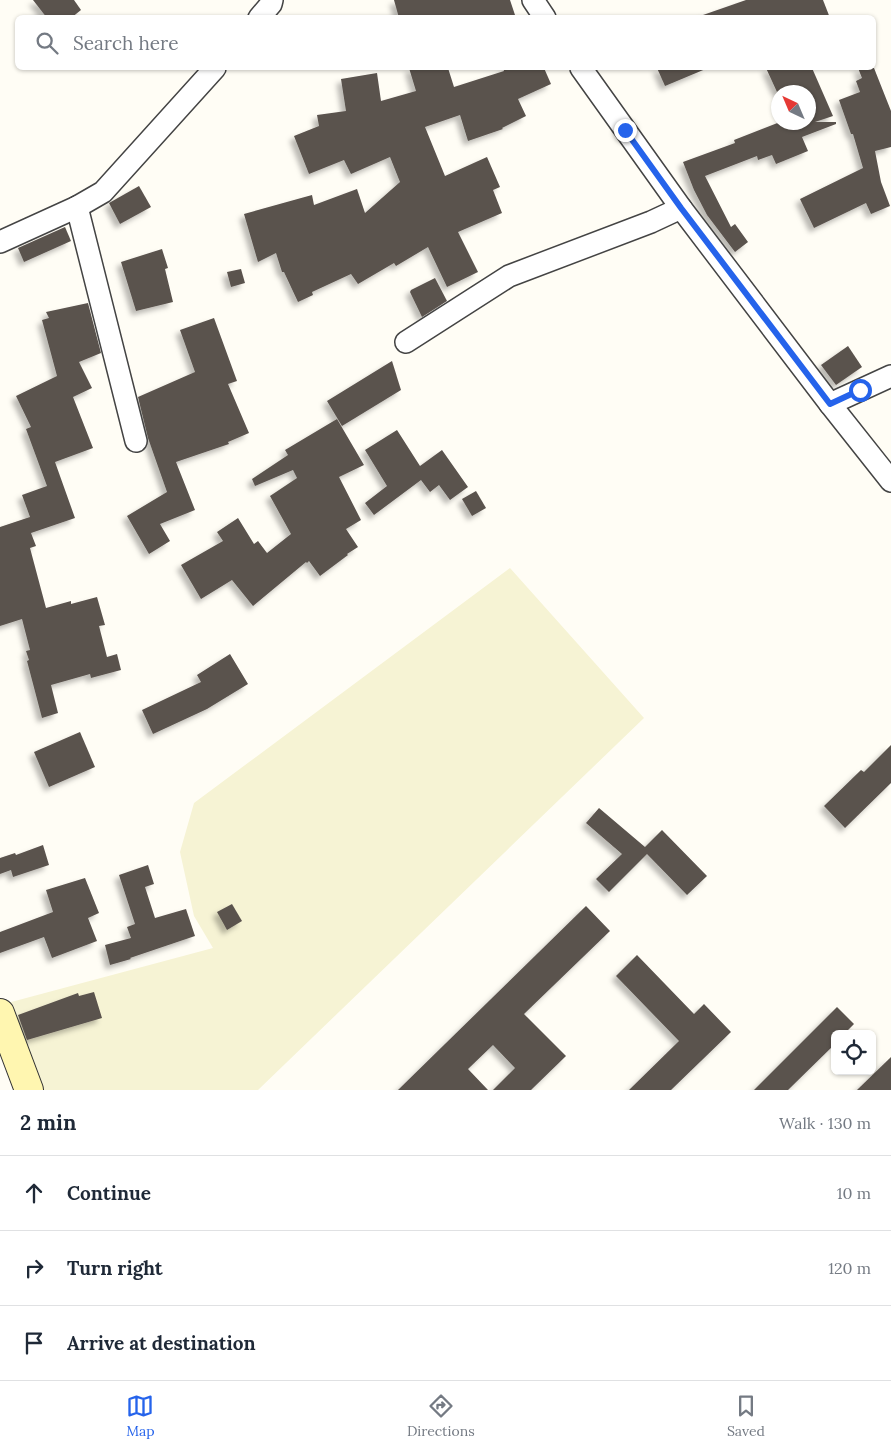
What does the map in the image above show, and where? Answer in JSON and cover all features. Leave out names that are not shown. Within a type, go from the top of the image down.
[{"type":"street","points":[[262,15],[272,0]]},
{"type":"street","points":[[533,0],[543,15]]},
{"type":"street","points":[[0,242],[77,207],[104,192],[213,70]]},
{"type":"street","points":[[582,70],[681,208],[891,481]]},
{"type":"street","points":[[77,207],[136,441]]},
{"type":"street","points":[[406,342],[509,276],[650,222],[681,208]]},
{"type":"street","points":[[830,404],[891,376]]},
{"type":"street","points":[[0,1013],[29,1090]]},
{"type":"shaded area","points":[[510,568],[644,718],[258,1090],[29,1090],[0,1005],[213,948],[194,916],[180,852],[194,803]]},
{"type":"building","points":[[33,0],[74,0],[81,10],[75,15],[45,15]]},
{"type":"building","points":[[394,0],[510,0],[515,15],[398,15]]},
{"type":"building","points":[[746,0],[823,0],[829,15],[703,15]]},
{"type":"building","points":[[410,70],[449,70],[454,87],[504,70],[545,70],[551,84],[518,99],[526,116],[503,129],[468,141],[460,115],[425,127],[445,176],[487,157],[500,187],[493,190],[502,213],[458,232],[478,272],[447,287],[428,247],[396,266],[394,263],[358,284],[351,274],[312,292],[313,295],[298,302],[284,272],[282,272],[276,253],[258,262],[244,214],[312,195],[314,205],[357,189],[365,213],[400,182],[390,157],[351,174],[344,160],[309,174],[294,136],[319,126],[317,115],[346,111],[341,79],[377,73],[381,101],[416,91]]},
{"type":"building","points":[[658,70],[703,70],[665,86]]},
{"type":"building","points":[[767,70],[813,70],[833,116],[816,122],[816,85],[774,85]]},
{"type":"building","points":[[859,70],[875,70],[891,111],[891,147],[875,151],[881,182],[890,206],[871,214],[866,203],[814,228],[800,199],[863,168],[853,134],[851,134],[839,100],[860,92],[856,81],[862,78]]},
{"type":"building","points":[[816,122],[836,122],[836,124],[802,137],[808,151],[776,164],[772,155],[758,160],[757,156],[705,176],[731,227],[735,224],[748,242],[735,252],[707,215],[694,190],[683,162],[735,143],[734,140],[771,126],[771,130],[816,130]]},
{"type":"building","points":[[139,186],[151,207],[120,224],[109,203]]},
{"type":"building","points":[[65,227],[71,241],[24,262],[18,248]]},
{"type":"building","points":[[162,249],[168,268],[165,269],[173,302],[136,311],[121,262]]},
{"type":"building","points":[[241,269],[245,283],[231,287],[227,272]]},
{"type":"building","points":[[435,278],[447,301],[422,317],[410,292]]},
{"type":"building","points":[[88,303],[101,353],[79,362],[92,388],[73,397],[93,448],[55,462],[75,518],[31,533],[36,546],[30,548],[46,608],[71,601],[71,604],[97,597],[105,625],[99,626],[107,657],[117,654],[121,670],[91,678],[90,674],[51,685],[58,713],[42,718],[27,661],[29,660],[26,651],[30,650],[22,619],[0,626],[0,527],[30,517],[22,495],[47,486],[26,429],[31,427],[16,396],[57,376],[42,320],[49,318],[46,312]]},
{"type":"building","points":[[214,318],[237,381],[228,384],[249,433],[228,442],[229,444],[176,462],[195,510],[160,524],[170,541],[149,554],[127,516],[167,492],[148,438],[138,397],[195,372],[180,330]]},
{"type":"building","points":[[848,346],[862,367],[836,385],[821,365]]},
{"type":"building","points":[[392,361],[401,390],[342,426],[327,401]]},
{"type":"building","points":[[337,419],[364,465],[339,477],[361,520],[346,529],[358,547],[320,576],[309,561],[306,562],[253,606],[232,580],[201,599],[181,565],[223,541],[217,532],[238,518],[254,544],[258,541],[267,553],[291,534],[270,496],[297,478],[293,470],[255,486],[252,479],[288,455],[285,450]]},
{"type":"building","points":[[397,430],[420,466],[442,450],[468,487],[450,500],[439,485],[430,492],[421,480],[374,515],[365,503],[387,486],[365,450]]},
{"type":"building","points":[[476,491],[486,508],[472,516],[462,499]]},
{"type":"building","points":[[230,654],[248,684],[207,709],[153,734],[142,710],[201,682],[197,675]]},
{"type":"building","points":[[80,732],[95,767],[49,787],[34,752]]},
{"type":"building","points":[[891,745],[891,783],[845,828],[824,806],[861,770],[864,772]]},
{"type":"building","points":[[599,808],[645,847],[662,830],[707,876],[687,895],[647,854],[609,892],[596,879],[622,854],[586,823]]},
{"type":"building","points":[[43,845],[49,865],[13,877],[11,870],[0,874],[0,858],[15,853],[16,855]]},
{"type":"building","points":[[148,865],[154,884],[145,887],[155,918],[186,909],[195,936],[110,965],[105,945],[131,938],[127,927],[135,924],[119,875]]},
{"type":"building","points":[[85,878],[99,913],[88,918],[97,941],[52,958],[44,937],[0,953],[0,932],[53,912],[46,890]]},
{"type":"building","points":[[232,904],[242,921],[227,930],[217,912]]},
{"type":"building","points":[[586,906],[610,931],[524,1014],[566,1056],[531,1090],[493,1090],[515,1068],[493,1045],[468,1069],[488,1090],[398,1090]]},
{"type":"building","points":[[637,955],[694,1014],[704,1004],[731,1032],[671,1090],[629,1090],[679,1041],[616,976]]},
{"type":"building","points":[[94,992],[102,1018],[27,1040],[18,1015],[78,993],[79,996]]},
{"type":"building","points":[[837,1007],[854,1024],[848,1030],[831,1030],[831,1048],[788,1090],[754,1090]]},
{"type":"building","points":[[891,1057],[891,1090],[857,1090],[872,1075],[876,1075],[876,1072]]},
{"type":"route","points":[[625,130],[681,208],[830,404],[860,390]]}]
